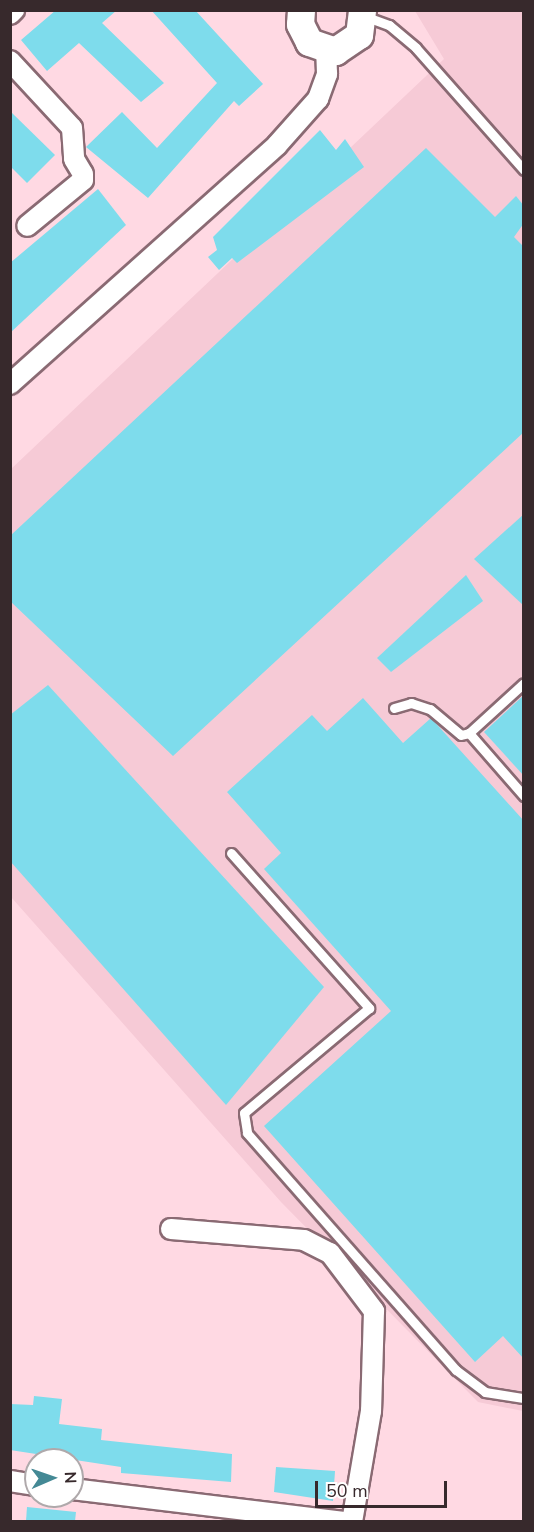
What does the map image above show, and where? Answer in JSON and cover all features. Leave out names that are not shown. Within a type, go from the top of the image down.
[{"type":"main road","points":[[283,10],[302,22],[326,51],[353,43],[363,13]]},
{"type":"street","points":[[10,14],[14,10]]},
{"type":"street","points":[[10,384],[277,145],[318,99],[327,74],[326,51]]},
{"type":"street","points":[[10,61],[72,128],[74,159],[83,174],[27,226]]},
{"type":"street","points":[[171,1229],[304,1240],[330,1253],[374,1311],[371,1411],[352,1521]]},
{"type":"street","points":[[84,1490],[346,1521]]},
{"type":"lane","points":[[363,13],[389,25],[416,48],[524,170]]},
{"type":"lane","points":[[394,708],[411,703],[430,710],[461,735],[469,733],[524,683]]},
{"type":"lane","points":[[469,733],[524,796]]},
{"type":"lane","points":[[231,853],[369,1008],[244,1113],[247,1133],[456,1370],[485,1392],[524,1398]]},
{"type":"shaded area","points":[[415,11],[523,11],[523,1411],[478,1402],[281,1202],[11,897],[10,470],[444,59]]},
{"type":"building","points":[[56,10],[117,10],[102,23],[164,83],[141,102],[79,43],[47,71],[21,40]]},
{"type":"building","points":[[151,10],[195,10],[263,84],[239,106],[234,101],[148,198],[86,147],[122,112],[157,148],[217,83]]},
{"type":"building","points":[[10,111],[55,155],[27,183],[10,166]]},
{"type":"building","points":[[320,130],[336,150],[345,139],[364,167],[237,263],[232,258],[219,270],[208,257],[217,250],[213,237]]},
{"type":"building","points":[[426,148],[495,217],[516,196],[524,206],[524,223],[514,237],[524,247],[524,432],[173,756],[10,601],[10,536]]},
{"type":"building","points":[[98,189],[126,225],[10,333],[10,263]]},
{"type":"building","points":[[524,514],[524,606],[474,559]]},
{"type":"building","points":[[466,575],[483,601],[391,672],[377,658]]},
{"type":"building","points":[[48,685],[324,987],[226,1105],[10,861],[10,715]]},
{"type":"building","points":[[524,695],[524,776],[484,732]]},
{"type":"building","points":[[363,698],[403,743],[431,718],[524,821],[524,1359],[503,1336],[475,1362],[264,1126],[391,1011],[264,869],[281,853],[227,792],[312,715],[327,731]]},
{"type":"building","points":[[34,1396],[62,1399],[59,1424],[102,1429],[101,1440],[232,1454],[231,1482],[121,1473],[121,1467],[84,1461],[84,1448],[24,1448],[24,1452],[10,1450],[10,1404],[33,1405]]},
{"type":"building","points":[[276,1467],[335,1471],[333,1501],[274,1492]]},
{"type":"building","points":[[27,1508],[76,1512],[75,1521],[26,1521]]}]
